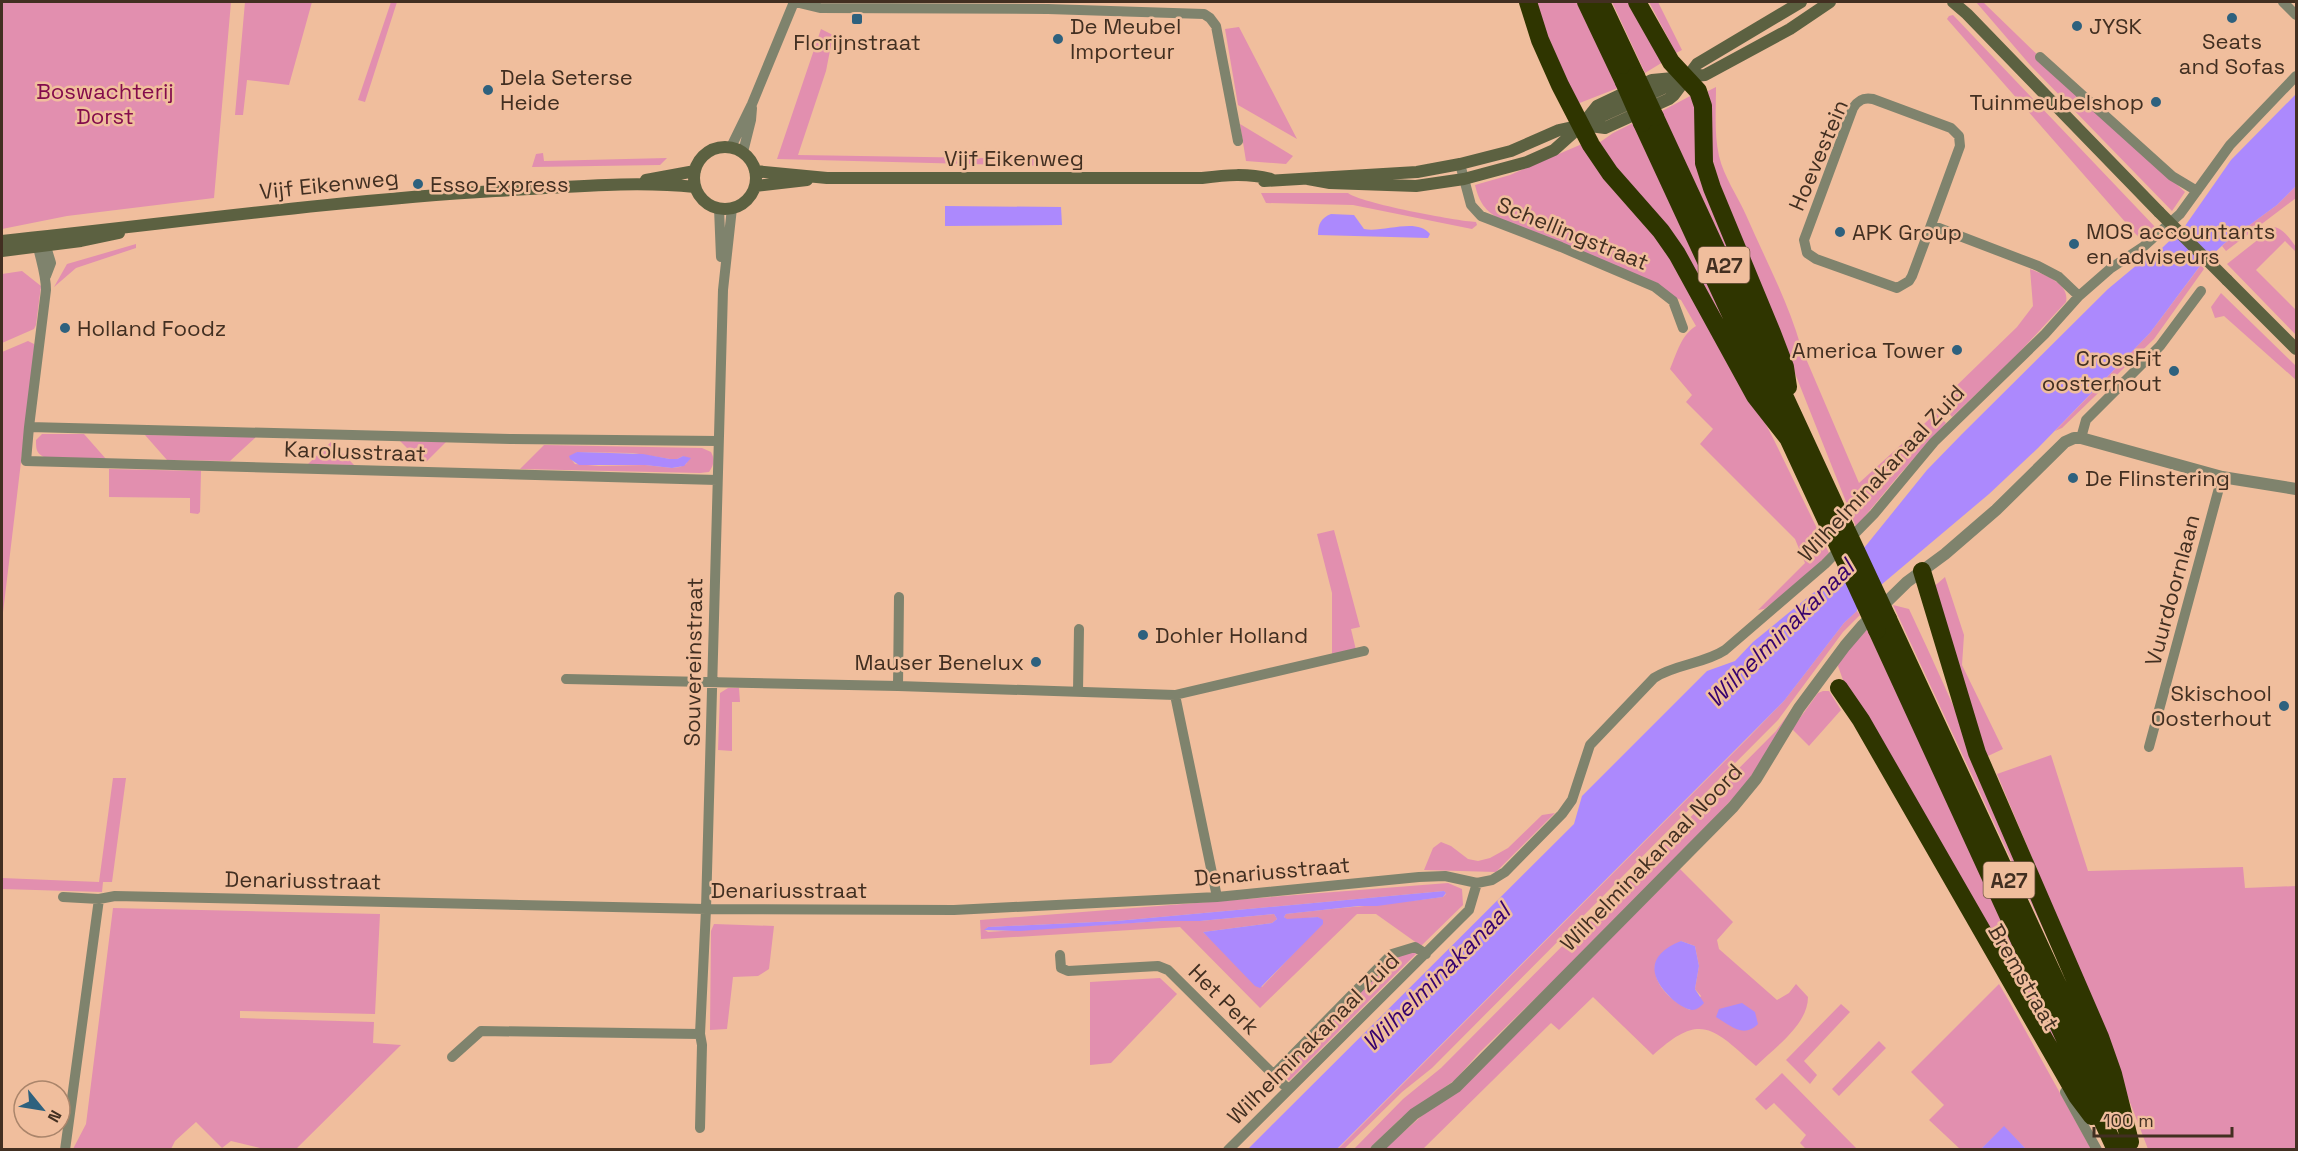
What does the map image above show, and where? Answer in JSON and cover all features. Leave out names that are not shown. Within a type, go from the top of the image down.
[{"type":"highway","name":"A27","points":[[1528,2],[1540,40],[1572,111],[1610,173],[1661,231],[1677,254],[1755,396],[1791,442]]},
{"type":"highway","name":"A27","points":[[1586,2],[1630,79]]},
{"type":"highway","name":"A27","points":[[1601,2],[1630,79],[1791,442],[1840,532]]},
{"type":"highway","name":"A27","points":[[1637,2],[1671,62],[1698,91],[1703,106],[1704,162],[1712,188],[1785,367],[1792,412]]},
{"type":"highway","name":"A27","points":[[1649,120],[1792,412],[1840,532],[2118,1147]]},
{"type":"highway","name":"A27","points":[[1922,571],[1977,753],[2114,1074],[2118,1147]]},
{"type":"highway","name":"A27","points":[[1839,688],[1870,734],[2078,1096],[2118,1147]]},
{"type":"main road","points":[[1801,2],[1697,64],[1686,78],[1674,95],[1605,128],[1582,125],[1593,109],[1652,80],[1686,78],[1705,75],[1755,49],[1830,2]]},
{"type":"main road","points":[[1953,2],[2296,349]]},
{"type":"main road","points":[[1961,2],[1967,14]]},
{"type":"main road","name":"Vijf Eikenweg","points":[[755,171],[827,178],[1202,178],[1255,183],[1271,179],[1417,172],[1511,151],[1559,130],[1582,125]]},
{"type":"main road","name":"Vijf Eikenweg","points":[[1308,179],[1330,183],[1416,186],[1464,179],[1527,162],[1554,150],[1582,125]]},
{"type":"main road","points":[[715,148],[737,150],[753,164],[755,171],[755,186],[746,200],[725,208],[704,201],[695,187],[694,171],[697,164],[715,148]]},
{"type":"main road","name":"Vijf Eikenweg","points":[[2,251],[140,226],[339,203],[631,183],[694,171]]},
{"type":"main road","name":"Vijf Eikenweg","points":[[755,186],[827,178]]},
{"type":"main road","name":"Vijf Eikenweg","points":[[631,183],[695,187]]},
{"type":"main road","name":"Vijf Eikenweg","points":[[2,241],[42,242]]},
{"type":"street","points":[[737,150],[751,120],[752,104],[795,2],[820,8],[1048,5],[1204,14],[1216,26],[1238,141]]},
{"type":"street","points":[[2283,2],[2296,15]]},
{"type":"street","points":[[2040,57],[2172,176],[2197,191]]},
{"type":"street","name":"Wilhelminakanaal Zuid","points":[[1228,1149],[1469,910],[1477,883],[1500,876],[1562,814],[1572,800],[1590,745],[1654,678],[1720,654],[1826,564],[1874,514],[1952,422],[2045,334],[2079,296],[2111,268],[2161,232],[2180,214],[2230,145],[2296,76]]},
{"type":"street","name":"Hoevestein","points":[[1863,98],[1873,99],[1951,128],[1959,136],[1960,146],[1931,225],[1912,276],[1909,281],[1897,288],[1824,262],[1808,253],[1804,240],[1853,108],[1863,98]]},
{"type":"street","name":"Schellingstraat","points":[[1460,164],[1471,205],[1481,216],[1655,287],[1673,301],[1683,328]]},
{"type":"street","name":"Souvereinstraat","points":[[700,1128],[702,1045],[700,1034],[706,909],[725,208]]},
{"type":"street","points":[[1931,225],[2038,266],[2059,277],[2079,296]]},
{"type":"street","name":"Karolusstraat","points":[[42,242],[41,264],[46,276],[43,324],[29,427],[27,461],[717,480]]},
{"type":"street","points":[[2201,291],[2160,346],[2086,420],[2081,438],[2222,477],[2296,489]]},
{"type":"street","name":"Karolusstraat","points":[[29,427],[512,439],[718,441]]},
{"type":"street","name":"Wilhelminakanaal Noord","points":[[1376,1149],[1414,1114],[1455,1087],[1733,807],[1756,779],[1799,708],[1845,646],[1870,618],[1890,598],[1996,510],[2066,442],[2074,438],[2081,438]]},
{"type":"street","name":"Vuurdoornlaan","points":[[2149,747],[2222,477]]},
{"type":"street","points":[[898,686],[899,597]]},
{"type":"street","points":[[1078,691],[1079,629]]},
{"type":"street","points":[[566,679],[1175,695],[1364,651]]},
{"type":"street","points":[[1822,677],[1839,688]]},
{"type":"street","points":[[1175,695],[1217,897]]},
{"type":"street","name":"Denariusstraat","points":[[63,897],[99,899],[114,896],[706,909],[954,910],[1217,897],[1419,877],[1445,876],[1477,883]]},
{"type":"street","points":[[65,1149],[99,899]]},
{"type":"street","name":"Wilhelminakanaal Zuid","points":[[1273,1076],[1392,954],[1415,947],[1426,954]]},
{"type":"street","name":"Het Perk","points":[[1060,955],[1061,968],[1068,971],[1158,966],[1168,970],[1288,1089]]},
{"type":"street","points":[[452,1057],[481,1031],[700,1034]]},
{"type":"green space","name":"Boswachterij Dorst","points":[[2,2],[231,2],[214,198],[67,216],[2,229]]},
{"type":"green space","points":[[245,2],[312,2],[289,85],[247,80],[243,115],[235,115]]},
{"type":"green space","points":[[391,2],[397,2],[365,102],[358,100]]},
{"type":"green space","points":[[1533,2],[1577,2],[1618,88],[1577,104]]},
{"type":"green space","points":[[1612,2],[1633,2],[1663,62],[1645,73]]},
{"type":"green space","points":[[1649,2],[1658,2],[1682,50],[1676,53]]},
{"type":"green space","points":[[1976,2],[1983,2],[2087,103],[2185,192],[2172,211],[2031,66]]},
{"type":"green space","points":[[1953,15],[2157,229],[2141,240],[1947,19]]},
{"type":"green space","points":[[1239,27],[1297,139],[1238,105],[1225,29]]},
{"type":"green space","points":[[821,29],[833,35],[826,71],[798,155],[1047,159],[1047,166],[777,159]]},
{"type":"green space","points":[[1716,87],[1716,139],[1721,164],[1783,297],[1801,347],[1859,483],[1936,413],[1946,423],[1856,527],[1712,164],[1708,91]]},
{"type":"green space","points":[[1694,94],[1698,113],[1766,336],[1660,112]]},
{"type":"green space","points":[[1633,123],[1754,383],[1596,145]]},
{"type":"green space","points":[[1240,124],[1293,156],[1286,164],[1246,161]]},
{"type":"green space","points":[[1582,144],[1653,225],[1747,388],[1829,553],[1802,581],[1764,609],[1758,610],[1805,563],[1795,539],[1700,444],[1713,429],[1686,402],[1692,395],[1670,369],[1683,339],[1696,326],[1681,300],[1500,219],[1490,213],[1478,196],[1475,185],[1510,175]]},
{"type":"green space","points":[[543,153],[544,161],[667,158],[660,165],[532,167],[536,154]]},
{"type":"green space","points":[[2296,186],[2296,198],[2226,251],[2222,246],[2225,243],[2277,205]]},
{"type":"green space","points":[[1261,193],[1348,193],[1370,202],[1476,222],[1477,225],[1472,229],[1353,205],[1266,203]]},
{"type":"green space","points":[[2274,227],[2286,235],[2296,247],[2296,252],[2285,241],[2256,270],[2296,310],[2296,335],[2227,264]]},
{"type":"green space","points":[[136,244],[136,248],[76,268],[54,287],[67,264]]},
{"type":"green space","points":[[2201,265],[2204,269],[2154,339],[2062,428],[2055,431],[2150,333]]},
{"type":"green space","points":[[2030,269],[2049,277],[2060,285],[2066,295],[2066,302],[2015,357],[1952,417],[1944,407],[1950,392],[2017,327],[2033,306]]},
{"type":"green space","points":[[22,271],[41,286],[36,325],[34,329],[2,343],[2,274]]},
{"type":"green space","points":[[2221,293],[2296,366],[2296,380],[2224,316],[2215,318],[2211,307]]},
{"type":"green space","points":[[28,341],[34,344],[34,353],[2,621],[2,352]]},
{"type":"green space","points":[[42,434],[84,434],[106,459],[44,457],[38,452],[36,446],[36,440]]},
{"type":"green space","points":[[145,435],[256,437],[230,461],[167,460]]},
{"type":"green space","points":[[400,441],[446,442],[425,463],[422,463]]},
{"type":"green space","points":[[331,442],[333,443],[354,465],[308,464]]},
{"type":"green space","points":[[544,445],[702,448],[711,452],[713,460],[709,472],[700,473],[520,469]],"holes":[[[577,452],[633,453],[670,459],[683,456],[689,459],[686,464],[672,468],[645,465],[575,464],[571,459]]]},
{"type":"green space","points":[[109,469],[201,471],[200,512],[190,513],[190,498],[109,497]]},
{"type":"green space","points":[[1334,530],[1360,627],[1351,629],[1356,650],[1332,655],[1332,593],[1317,534]]},
{"type":"green space","points":[[1945,577],[1964,635],[1962,665],[2003,749],[1988,756],[1976,733],[1930,590]]},
{"type":"green space","points":[[1893,605],[1909,609],[2007,830],[2101,1054]]},
{"type":"green space","points":[[1857,611],[1860,615],[1843,632],[1778,720],[1432,1068],[1402,1092],[1344,1149],[1337,1150],[1784,701],[1844,623]]},
{"type":"green space","points":[[1867,629],[2080,1084],[1843,680],[1838,666],[1840,659]]},
{"type":"green space","points":[[728,688],[739,688],[740,702],[732,702],[732,751],[718,750],[720,693]]},
{"type":"green space","points":[[1829,691],[1841,710],[1809,746],[1792,729],[1818,693]]},
{"type":"green space","points":[[1799,699],[1745,785],[1581,954],[1480,1052],[1455,1080],[1402,1117],[1369,1149],[1353,1150],[1403,1099],[1441,1068],[1776,731]]},
{"type":"green space","points":[[2051,755],[2088,871],[2243,867],[2245,888],[2296,886],[2296,1149],[2148,1149],[2079,970],[1997,774]]},
{"type":"green space","points":[[113,778],[126,778],[112,882],[103,882],[102,892],[2,889],[2,878],[99,882]]},
{"type":"green space","points":[[1555,813],[1496,872],[1424,870],[1433,848],[1441,842],[1451,846],[1468,859],[1478,861],[1490,858],[1508,848],[1542,815]]},
{"type":"green space","points":[[1680,869],[1733,922],[1717,940],[1719,949],[1777,1000],[1789,993],[1796,984],[1808,997],[1807,1007],[1796,1026],[1756,1066],[1729,1042],[1706,1030],[1695,1029],[1683,1033],[1669,1041],[1653,1055],[1593,997],[1559,1030],[1551,1023],[1423,1149],[1383,1150],[1516,1033]],"holes":[[[1681,941],[1695,946],[1699,966],[1695,989],[1701,996],[1690,1010],[1677,1002],[1660,986],[1655,964]]]},
{"type":"green space","points":[[1448,883],[1462,889],[1463,905],[1421,946],[1376,914],[1357,914],[1260,1008],[1180,927],[981,939],[980,920]],"holes":[[[1444,891],[1446,894],[1443,897],[1286,914],[1284,917],[1287,920],[1318,917],[1323,922],[1262,987],[1203,932],[1272,923],[1277,919],[1274,914],[1200,921],[1162,921],[988,932],[985,930],[988,927],[1116,921]]]},
{"type":"green space","points":[[113,908],[380,914],[375,1014],[240,1011],[240,1018],[374,1022],[373,1043],[401,1045],[296,1149],[264,1149],[231,1141],[222,1148],[196,1122],[175,1141],[171,1149],[73,1149],[86,1124]]},
{"type":"green space","points":[[714,924],[774,926],[769,969],[758,976],[733,977],[727,1029],[710,1030],[711,931]]},
{"type":"green space","points":[[1414,949],[1418,952],[1289,1081],[1281,1072],[1398,955]]},
{"type":"green space","points":[[1160,978],[1177,994],[1111,1063],[1090,1065],[1090,982]]},
{"type":"green space","points":[[1999,984],[2091,1149],[2026,1149],[2004,1127],[1981,1149],[1960,1149],[1929,1120],[1944,1105],[1911,1072]]},
{"type":"green space","points":[[1841,1004],[1850,1012],[1804,1061],[1817,1075],[1810,1084],[1786,1060]]},
{"type":"green space","points":[[1879,1041],[1886,1048],[1839,1096],[1832,1089]]},
{"type":"green space","points":[[1782,1073],[1857,1149],[1806,1149],[1800,1143],[1806,1135],[1774,1103],[1766,1110],[1755,1099]]},
{"type":"water","name":"Wilhelminakanaal","points":[[2296,94],[2296,186],[2277,205],[2225,243],[2200,266],[2150,333],[2038,448],[1989,494],[1857,608],[1857,611],[1844,623],[1784,701],[1337,1149],[1247,1150],[1574,824],[1582,796],[1707,671],[1735,661],[1753,642],[1829,580],[1864,548],[1927,470],[1962,434],[2108,289],[2138,264],[2161,249],[2185,226],[2231,160]]},
{"type":"water","points":[[945,206],[1061,207],[1062,225],[945,226]]},
{"type":"water","points":[[1331,214],[1354,215],[1364,229],[1408,226],[1424,229],[1430,234],[1428,238],[1318,235],[1321,222]]},
{"type":"water","points":[[577,452],[643,454],[670,459],[683,456],[691,458],[684,466],[672,468],[645,465],[579,465],[569,456]]},
{"type":"water","points":[[1444,891],[1446,893],[1443,897],[1377,906],[1286,914],[1284,917],[1287,919],[1318,917],[1323,920],[1323,924],[1260,988],[1255,986],[1203,932],[1272,923],[1277,919],[1274,914],[1200,921],[1162,921],[1020,931],[984,930],[988,927],[1116,921]]},
{"type":"water","points":[[1681,941],[1695,946],[1699,966],[1695,989],[1704,1003],[1694,1010],[1678,1004],[1671,998],[1663,989],[1655,973],[1657,959],[1662,952]]},
{"type":"water","points":[[1742,1003],[1755,1012],[1758,1024],[1752,1028],[1737,1029],[1716,1017],[1719,1009]]},
{"type":"water","points":[[2004,1126],[2026,1149],[1981,1149]]},
{"type":"place","name":"Seats and Sofas","points":[[2232,18]]},
{"type":"place","name":"Florijnstraat","points":[[857,19]]},
{"type":"place","name":"JYSK","points":[[2077,26]]},
{"type":"place","name":"De Meubel Importeur","points":[[1058,39]]},
{"type":"place","name":"Dela Seterse Heide","points":[[488,90]]},
{"type":"place","name":"Tuinmeubelshop","points":[[2156,102]]},
{"type":"place","name":"Esso Express","points":[[418,184]]},
{"type":"place","name":"APK Group","points":[[1840,232]]},
{"type":"place","name":"MOS accountants en adviseurs","points":[[2074,244]]},
{"type":"place","name":"Holland Foodz","points":[[65,328]]},
{"type":"place","name":"America Tower","points":[[1957,350]]},
{"type":"place","name":"CrossFit oosterhout","points":[[2174,371]]},
{"type":"place","name":"De Flinstering","points":[[2073,478]]},
{"type":"place","name":"Dohler Holland","points":[[1143,635]]},
{"type":"place","name":"Mauser Benelux","points":[[1036,662]]},
{"type":"place","name":"Skischool Oosterhout","points":[[2284,706]]}]
